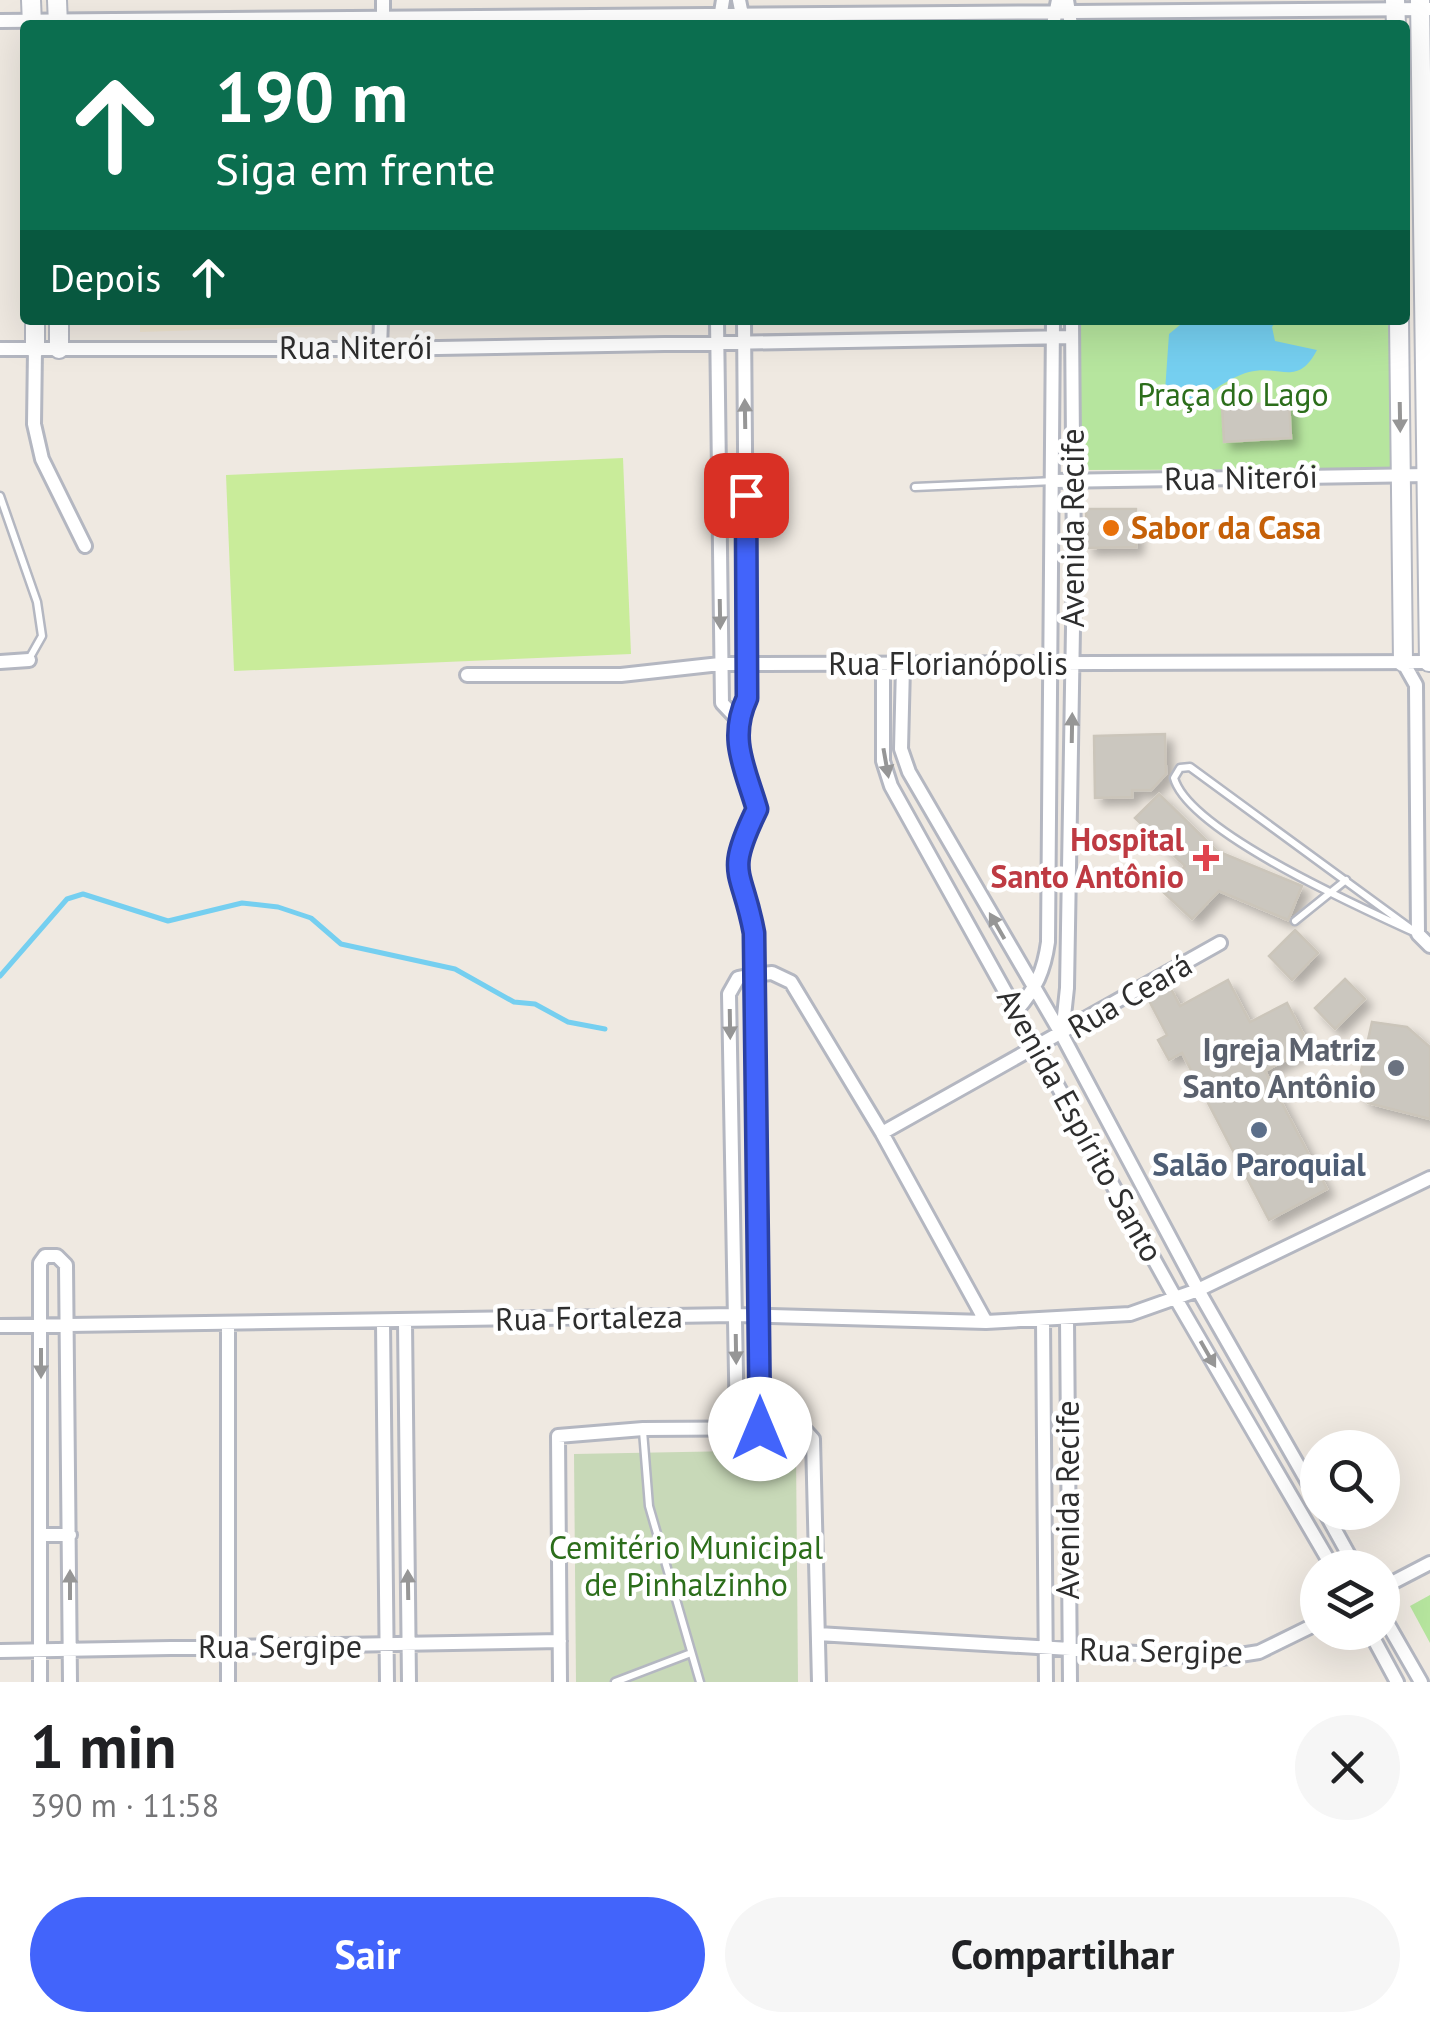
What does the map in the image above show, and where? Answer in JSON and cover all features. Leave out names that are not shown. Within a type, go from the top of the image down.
[{"type":"street","points":[[383,0],[383,20],[720,12],[1395,11],[1423,6],[1430,662],[1416,685]]},
{"type":"street","points":[[35,325],[34,424],[42,458],[85,546]]},
{"type":"street","points":[[59,325],[60,350]]},
{"type":"street","points":[[380,325],[380,349]]},
{"type":"street","points":[[717,325],[720,664],[722,702],[737,720]]},
{"type":"street","points":[[744,325],[747,698],[737,720],[736,750],[757,809],[736,854],[737,877],[748,898],[754,933],[760,1429]]},
{"type":"street","name":"Avenida Recife","points":[[1017,1010],[1034,992],[1044,969],[1048,942],[1053,325]]},
{"type":"street","name":"Avenida Recife","points":[[1062,1035],[1068,988],[1073,664],[1072,325]]},
{"type":"street","points":[[1427,334],[1399,327],[1403,662],[1416,685],[1418,934],[1430,946]]},
{"type":"street","name":"Rua Niterói","points":[[0,349],[380,349],[1072,337]]},
{"type":"street","name":"Rua Niterói","points":[[1054,481],[1428,475]]},
{"type":"street","points":[[718,496],[746,495]]},
{"type":"street","points":[[1052,568],[1074,568]]},
{"type":"street","points":[[720,572],[746,571]]},
{"type":"street","points":[[0,662],[28,660]]},
{"type":"street","name":"Rua Florianópolis","points":[[466,674],[621,675],[720,664],[1430,662]]},
{"type":"street","name":"Avenida Espírito Santo","points":[[883,666],[883,761],[891,786],[1040,1048],[1176,1299],[1322,1550]]},
{"type":"street","name":"Avenida Espírito Santo","points":[[903,666],[902,749],[909,772],[1062,1035],[1198,1290],[1300,1469]]},
{"type":"street","points":[[1050,780],[1071,781]]},
{"type":"street","name":"Rua Ceará","points":[[882,1133],[1220,944]]},
{"type":"street","points":[[737,1429],[730,994],[738,978],[772,973],[791,982],[882,1133],[986,1322]]},
{"type":"street","points":[[732,1136],[756,1134]]},
{"type":"street","points":[[1099,1158],[1121,1146]]},
{"type":"street","name":"Rua Fortaleza","points":[[0,1326],[735,1315],[986,1322],[1130,1314],[1198,1290],[1430,1178]]},
{"type":"street","points":[[734,1217],[758,1217]]},
{"type":"street","points":[[40,1682],[40,1263],[46,1256],[57,1256],[66,1264],[70,1682]]},
{"type":"street","name":"Avenida Recife","points":[[1066,1319],[1070,1682]]},
{"type":"street","name":"Avenida Recife","points":[[1044,1320],[1046,1682]]},
{"type":"street","points":[[405,1322],[409,1682]]},
{"type":"street","points":[[382,1323],[387,1682]]},
{"type":"street","points":[[228,1325],[228,1682]]},
{"type":"street","points":[[560,1682],[558,1436],[643,1429],[803,1428],[813,1440],[819,1682]]},
{"type":"street","points":[[41,1441],[69,1441]]},
{"type":"street","points":[[1266,1452],[1285,1443]]},
{"type":"street","points":[[384,1445],[406,1444]]},
{"type":"street","points":[[385,1518],[408,1517]]},
{"type":"street","points":[[41,1535],[70,1535]]},
{"type":"street","points":[[1400,1579],[1430,1563]]},
{"type":"street","name":"Rua Sergipe","points":[[818,1634],[1221,1658],[1259,1652],[1300,1632]]},
{"type":"street","name":"Rua Sergipe","points":[[0,1650],[560,1641]]},
{"type":"street","points":[[1400,1645],[1421,1682]]},
{"type":"street","points":[[1380,1650],[1397,1682]]},
{"type":"lane","points":[[916,486],[1054,481]]},
{"type":"lane","points":[[0,496],[38,602],[42,636],[28,660]]},
{"type":"lane","points":[[1190,766],[1418,934],[1270,861],[1178,794],[1174,778],[1180,768],[1190,766]]},
{"type":"lane","points":[[1295,921],[1346,880]]},
{"type":"lane","points":[[643,1429],[649,1506],[700,1682]]},
{"type":"lane","points":[[615,1682],[692,1652]]},
{"type":"shaded area","points":[[140,325],[354,325],[140,332]]},
{"type":"green space","name":"Praça do Lago","points":[[1075,325],[1390,325],[1391,469],[1075,470]]},
{"type":"green space","points":[[623,458],[631,654],[234,671],[226,475]]},
{"type":"green space","name":"Cemitério Municipal de Pinhalzinho","points":[[796,1450],[798,1682],[576,1682],[574,1454]]},
{"type":"green space","points":[[1430,1595],[1430,1643],[1410,1606]]},
{"type":"water","points":[[1180,325],[1273,325],[1275,341],[1317,350],[1310,362],[1295,372],[1249,372],[1207,394],[1186,399],[1165,391],[1169,334]]},
{"type":"building","points":[[1289,402],[1291,438],[1224,442],[1222,406]]},
{"type":"building","name":"Sabor da Casa","points":[[1086,509],[1136,509],[1136,547],[1087,548]]},
{"type":"building","points":[[1165,734],[1166,774],[1151,790],[1132,790],[1132,797],[1095,798],[1094,736]]},
{"type":"building","name":"Hospital Santo Antônio","points":[[1159,794],[1217,851],[1302,886],[1288,920],[1219,891],[1192,919],[1162,891],[1185,866],[1135,818]]},
{"type":"building","points":[[1295,930],[1318,953],[1292,980],[1269,956]]},
{"type":"building","points":[[1345,979],[1365,999],[1335,1029],[1315,1008]]},
{"type":"building","name":"Salão Paroquial","points":[[1228,980],[1250,1022],[1287,1003],[1310,1047],[1265,1071],[1327,1189],[1269,1220],[1182,1053],[1169,1060],[1158,1040],[1167,1035],[1146,995],[1168,983],[1180,1006]]},
{"type":"building","name":"Igreja Matriz Santo Antônio","points":[[1372,1022],[1407,1027],[1430,1047],[1430,1119],[1368,1103],[1357,1089]]},
{"type":"waterway","points":[[0,976],[67,899],[83,894],[168,921],[242,903],[278,907],[311,918],[341,944],[455,969],[514,1002],[535,1004],[568,1022],[605,1029]]},
{"type":"place","name":"Sabor da Casa","points":[[1111,528]]},
{"type":"place","name":"Hospital Santo Antônio","points":[[1206,858]]},
{"type":"place","name":"Igreja Matriz Santo Antônio","points":[[1396,1068]]},
{"type":"place","name":"Salão Paroquial","points":[[1259,1130]]},
{"type":"route","points":[[746,495],[747,698],[737,720],[736,750],[757,809],[736,854],[737,877],[748,898],[754,933],[760,1429]]}]
